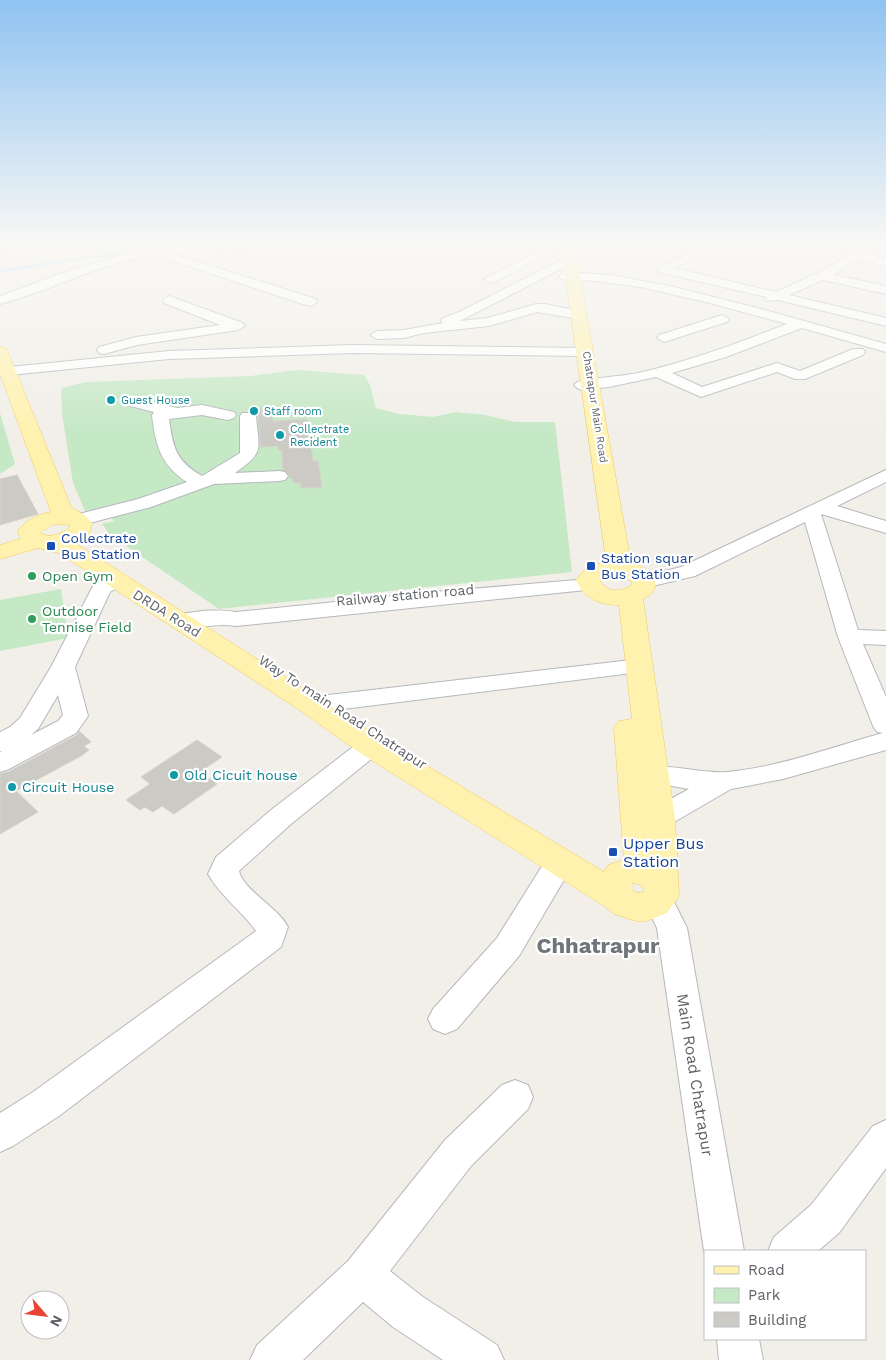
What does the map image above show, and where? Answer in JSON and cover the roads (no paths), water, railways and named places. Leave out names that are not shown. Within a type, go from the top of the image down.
[{"type":"main road","name":"Chatrapur Main Road","points":[[574,308],[618,552],[601,575]]},
{"type":"main road","points":[[0,352],[2,376],[17,440],[46,513],[41,533]]},
{"type":"main road","points":[[0,544],[41,533],[64,540],[77,523],[61,510],[2,376]]},
{"type":"main road","name":"Way To main Road Chatrapur","points":[[77,523],[84,541],[319,704],[371,746],[559,862],[639,887]]},
{"type":"main road","points":[[0,552],[41,533]]},
{"type":"main road","name":"DRDA Road","points":[[41,533],[117,580],[203,624]]},
{"type":"main road","points":[[630,592],[599,593],[601,575],[635,573],[630,592],[639,887]]},
{"type":"main road","points":[[632,667],[653,775],[659,818],[639,887]]},
{"type":"main road","name":"Way To main Road Chatrapur","points":[[319,704],[639,887]]},
{"type":"street","points":[[2,376],[136,341],[238,326],[191,308]]},
{"type":"street","points":[[428,329],[479,308]]},
{"type":"street","points":[[337,336],[408,333],[489,322],[534,308]]},
{"type":"street","points":[[547,308],[575,314]]},
{"type":"street","points":[[748,308],[886,348]]},
{"type":"street","points":[[829,308],[886,322]]},
{"type":"street","points":[[664,338],[722,320]]},
{"type":"street","points":[[587,384],[657,372],[724,352],[800,324]]},
{"type":"street","points":[[406,349],[408,333]]},
{"type":"street","points":[[680,334],[700,344],[777,367],[800,376],[858,352]]},
{"type":"street","points":[[29,369],[169,355],[406,349],[582,352]]},
{"type":"street","points":[[657,372],[701,392],[777,367]]},
{"type":"street","points":[[133,402],[177,413]]},
{"type":"street","points":[[228,415],[202,410],[160,415],[164,450],[173,464],[205,481],[279,476]]},
{"type":"street","points":[[77,523],[149,501],[205,481],[248,455],[250,448],[248,416]]},
{"type":"street","points":[[630,592],[688,572],[886,475]]},
{"type":"street","points":[[816,509],[886,527]]},
{"type":"street","points":[[816,509],[850,637],[886,726]]},
{"type":"street","name":"Railway station road","points":[[203,624],[434,598],[601,575]]},
{"type":"street","points":[[0,742],[19,733],[30,723],[63,667],[101,588],[117,580]]},
{"type":"street","points":[[850,637],[886,638]]},
{"type":"street","points":[[0,762],[67,728],[76,716],[63,667]]},
{"type":"street","points":[[319,704],[632,667]]},
{"type":"street","points":[[653,775],[696,781],[727,781],[783,770],[886,742]]},
{"type":"street","points":[[0,1134],[46,1104],[270,938],[273,927],[238,893],[223,874],[226,865],[294,806],[371,746]]},
{"type":"street","points":[[659,818],[727,781]]},
{"type":"street","points":[[445,1019],[508,947],[559,862]]},
{"type":"street","name":"Main Road Chatrapur","points":[[639,887],[672,928],[724,1250]]},
{"type":"street","points":[[272,1360],[362,1275],[458,1153],[515,1096]]},
{"type":"street","points":[[789,1250],[825,1219],[886,1138]]},
{"type":"street","points":[[362,1275],[408,1312],[482,1360]]},
{"type":"street","points":[[738,1340],[741,1360]]},
{"type":"place","name":"Guest House","points":[[111,400]]},
{"type":"place","name":"Staff room","points":[[254,411]]},
{"type":"place","name":"Collectrate Recident","points":[[280,435]]},
{"type":"place","name":"Collectrate Bus Station","points":[[51,546]]},
{"type":"place","name":"Station squar Bus Station","points":[[591,566]]},
{"type":"place","name":"Open Gym","points":[[32,576]]},
{"type":"place","name":"Outdoor Tennise Field","points":[[32,619]]},
{"type":"place","name":"Old Cicuit house","points":[[174,775]]},
{"type":"place","name":"Circuit House","points":[[12,787]]},
{"type":"place","name":"Upper Bus Station","points":[[613,852]]},
{"type":"district","name":"Chhatrapur","points":[[598,945]]}]
